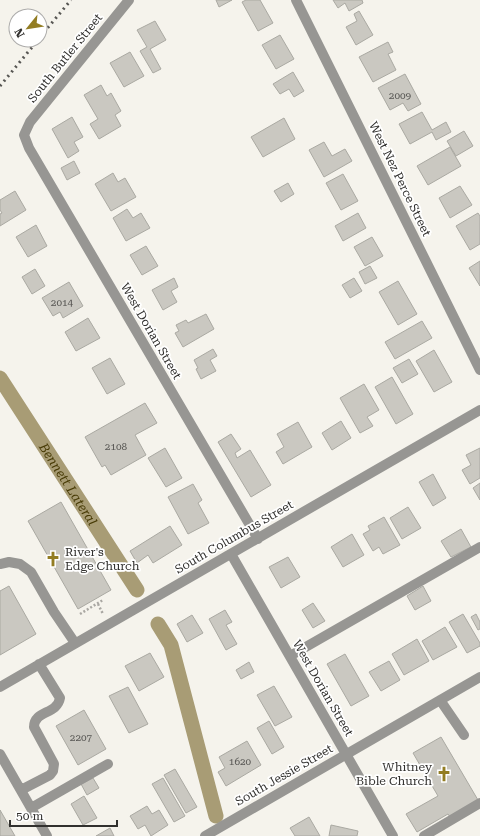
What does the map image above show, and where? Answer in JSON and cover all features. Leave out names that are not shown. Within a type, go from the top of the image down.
[{"type":"street","name":"South Butler Street","points":[[24,135],[30,122],[129,0]]},
{"type":"street","name":"West Nez Perce Street","points":[[296,0],[480,370]]},
{"type":"street","name":"West Dorian Street","points":[[24,135],[29,148],[258,539]]},
{"type":"street","name":"South Columbus Street","points":[[0,687],[480,410]]},
{"type":"street","points":[[290,656],[480,547]]},
{"type":"street","name":"West Dorian Street","points":[[231,554],[393,836]]},
{"type":"street","points":[[0,564],[9,562],[20,564],[31,572],[54,612],[75,643]]},
{"type":"street","points":[[21,790],[50,775],[53,771],[54,764],[34,728],[34,723],[37,718],[56,706],[59,703],[60,698],[39,664]]},
{"type":"street","name":"South Jessie Street","points":[[205,836],[480,677]]},
{"type":"street","points":[[440,700],[464,735]]},
{"type":"street","points":[[0,754],[47,836]]},
{"type":"street","points":[[31,808],[108,764]]},
{"type":"street","points":[[424,836],[480,804]]},
{"type":"path","points":[[80,614],[103,600]]},
{"type":"path","points":[[98,604],[105,617]]},
{"type":"building","points":[[216,0],[232,0],[219,7]]},
{"type":"building","points":[[246,0],[260,0],[273,23],[258,31],[242,2]]},
{"type":"building","points":[[333,0],[362,0],[363,3],[349,11],[345,3],[338,8]]},
{"type":"building","points":[[359,11],[373,35],[356,45],[346,27],[357,21],[354,14]]},
{"type":"building","points":[[155,21],[166,40],[150,49],[161,69],[153,73],[140,51],[147,47],[137,30]]},
{"type":"building","points":[[280,35],[294,59],[276,69],[262,45]]},
{"type":"building","points":[[388,42],[393,52],[388,54],[396,70],[373,82],[359,57]]},
{"type":"building","points":[[130,52],[144,76],[124,87],[110,63]]},
{"type":"building","points":[[293,72],[304,91],[294,97],[289,89],[280,94],[273,84]]},
{"type":"building","points":[[405,74],[421,104],[408,111],[403,103],[390,110],[378,88]]},
{"type":"building","points":[[101,85],[107,96],[111,93],[121,111],[115,115],[121,126],[99,139],[90,124],[98,119],[84,95]]},
{"type":"building","points":[[422,112],[432,130],[446,122],[451,132],[436,140],[432,132],[410,144],[399,124]]},
{"type":"building","points":[[72,117],[83,137],[74,142],[79,151],[68,158],[52,129]]},
{"type":"building","points":[[284,118],[295,139],[263,157],[251,137]]},
{"type":"building","points":[[464,131],[473,146],[456,156],[447,141]]},
{"type":"building","points":[[324,142],[332,156],[345,149],[352,161],[324,177],[309,150]]},
{"type":"building","points":[[450,147],[461,166],[428,185],[417,166]]},
{"type":"building","points":[[74,161],[80,173],[67,180],[61,168]]},
{"type":"building","points":[[113,173],[118,182],[125,178],[136,197],[111,211],[95,184]]},
{"type":"building","points":[[343,174],[358,201],[341,210],[326,183]]},
{"type":"building","points":[[288,183],[294,194],[281,202],[274,191]]},
{"type":"building","points":[[460,186],[472,205],[450,218],[439,198]]},
{"type":"building","points":[[15,191],[26,210],[0,226],[0,214],[2,213],[0,210],[0,200]]},
{"type":"building","points":[[127,209],[133,218],[141,213],[150,228],[126,241],[113,218]]},
{"type":"building","points":[[358,213],[366,228],[343,241],[335,226]]},
{"type":"building","points":[[478,213],[480,216],[480,244],[470,250],[456,226]]},
{"type":"building","points":[[36,225],[47,246],[28,257],[16,237]]},
{"type":"building","points":[[372,237],[383,256],[365,266],[354,247]]},
{"type":"building","points":[[146,246],[158,266],[142,275],[130,255]]},
{"type":"building","points":[[480,261],[480,286],[469,268]]},
{"type":"building","points":[[370,266],[377,278],[365,284],[359,272]]},
{"type":"building","points":[[35,269],[45,286],[32,294],[22,277]]},
{"type":"building","points":[[174,278],[178,287],[171,291],[177,302],[163,310],[152,290]]},
{"type":"building","points":[[354,278],[362,291],[350,298],[342,285]]},
{"type":"building","points":[[398,281],[417,314],[398,325],[379,292]]},
{"type":"building","points":[[69,282],[83,306],[63,318],[60,312],[53,316],[42,298]]},
{"type":"building","points":[[206,314],[214,329],[183,347],[175,333],[179,331],[176,325],[186,320],[188,323]]},
{"type":"building","points":[[88,318],[100,338],[76,351],[65,332]]},
{"type":"building","points":[[422,321],[432,338],[395,359],[385,342]]},
{"type":"building","points":[[213,349],[217,356],[210,360],[216,371],[201,379],[196,369],[198,368],[194,360]]},
{"type":"building","points":[[434,350],[452,382],[434,392],[416,361]]},
{"type":"building","points":[[110,358],[125,384],[107,394],[92,368]]},
{"type":"building","points":[[409,359],[418,374],[402,383],[393,368]]},
{"type":"building","points":[[392,377],[413,414],[396,424],[375,387]]},
{"type":"building","points":[[364,384],[379,410],[367,417],[373,426],[360,433],[340,398]]},
{"type":"building","points":[[145,403],[157,423],[135,435],[146,455],[111,475],[105,465],[102,467],[85,437]]},
{"type":"building","points":[[341,421],[351,438],[332,450],[322,433]]},
{"type":"building","points":[[298,422],[312,447],[283,464],[276,452],[284,447],[277,434]]},
{"type":"building","points":[[231,434],[241,449],[235,453],[237,458],[250,450],[271,485],[251,497],[218,442]]},
{"type":"building","points":[[165,448],[182,478],[166,487],[148,458]]},
{"type":"building","points":[[480,448],[480,478],[470,484],[462,470],[471,465],[466,455]]},
{"type":"building","points":[[433,474],[446,498],[433,506],[419,482]]},
{"type":"building","points":[[480,483],[480,500],[473,488]]},
{"type":"building","points":[[193,484],[202,500],[198,503],[209,523],[188,534],[168,497]]},
{"type":"building","points":[[61,502],[111,590],[78,609],[28,521]]},
{"type":"building","points":[[408,507],[421,528],[402,539],[390,518]]},
{"type":"building","points":[[384,517],[400,545],[383,554],[379,547],[373,551],[363,534],[370,530],[368,526]]},
{"type":"building","points":[[170,526],[182,545],[153,563],[148,555],[137,563],[130,551]]},
{"type":"building","points":[[461,529],[471,547],[451,557],[441,541]]},
{"type":"building","points":[[352,534],[364,555],[343,567],[331,547]]},
{"type":"building","points":[[288,557],[300,577],[281,588],[269,567]]},
{"type":"building","points":[[9,586],[36,634],[0,655],[0,591]]},
{"type":"building","points":[[423,586],[431,601],[415,610],[407,596]]},
{"type":"building","points":[[313,603],[325,621],[313,628],[302,610]]},
{"type":"building","points":[[225,610],[232,622],[226,625],[237,644],[226,650],[209,619]]},
{"type":"building","points":[[463,614],[480,643],[480,646],[467,653],[449,622]]},
{"type":"building","points":[[476,614],[480,622],[480,629],[478,630],[471,617]]},
{"type":"building","points":[[192,615],[203,633],[187,642],[177,624]]},
{"type":"building","points":[[445,627],[457,647],[433,660],[422,641]]},
{"type":"building","points":[[417,639],[429,661],[404,675],[392,654]]},
{"type":"building","points":[[150,653],[164,677],[139,691],[125,666]]},
{"type":"building","points":[[345,654],[369,696],[351,706],[327,664]]},
{"type":"building","points":[[389,661],[400,680],[381,691],[369,672]]},
{"type":"building","points":[[249,662],[254,672],[241,679],[236,670]]},
{"type":"building","points":[[274,686],[292,717],[275,726],[257,695]]},
{"type":"building","points":[[128,687],[148,724],[129,733],[109,696]]},
{"type":"building","points":[[84,710],[106,749],[78,765],[56,726]]},
{"type":"building","points":[[269,721],[284,747],[272,754],[257,728]]},
{"type":"building","name":"Whitney Bible Church","points":[[441,737],[478,800],[450,817],[448,814],[417,832],[406,814],[438,796],[413,753]]},
{"type":"building","points":[[247,741],[261,765],[226,786],[218,772],[225,768],[219,757]]},
{"type":"building","points":[[175,769],[197,807],[186,813],[164,775]]},
{"type":"building","points":[[93,778],[99,788],[87,795],[81,784]]},
{"type":"building","points":[[163,778],[185,816],[174,822],[152,784]]},
{"type":"building","points":[[84,796],[97,818],[83,825],[71,804]]},
{"type":"building","points":[[147,806],[152,814],[159,810],[168,825],[151,836],[145,825],[138,829],[130,816]]},
{"type":"building","points":[[0,810],[15,836],[0,836]]},
{"type":"building","points":[[309,817],[320,836],[295,836],[290,828]]},
{"type":"building","points":[[331,825],[358,831],[357,836],[329,836]]},
{"type":"building","points":[[110,828],[114,836],[96,836]]},
{"type":"waterway","name":"Bennett Lateral","points":[[0,378],[137,590]]},
{"type":"waterway","name":"Bennett Lateral","points":[[158,624],[171,645],[216,816]]},
{"type":"railway","points":[[48,27],[71,0]]},
{"type":"railway","points":[[0,86],[31,48]]},
{"type":"place","name":"River's Edge Church","points":[[53,559]]},
{"type":"place","name":"Whitney Bible Church","points":[[444,774]]}]
